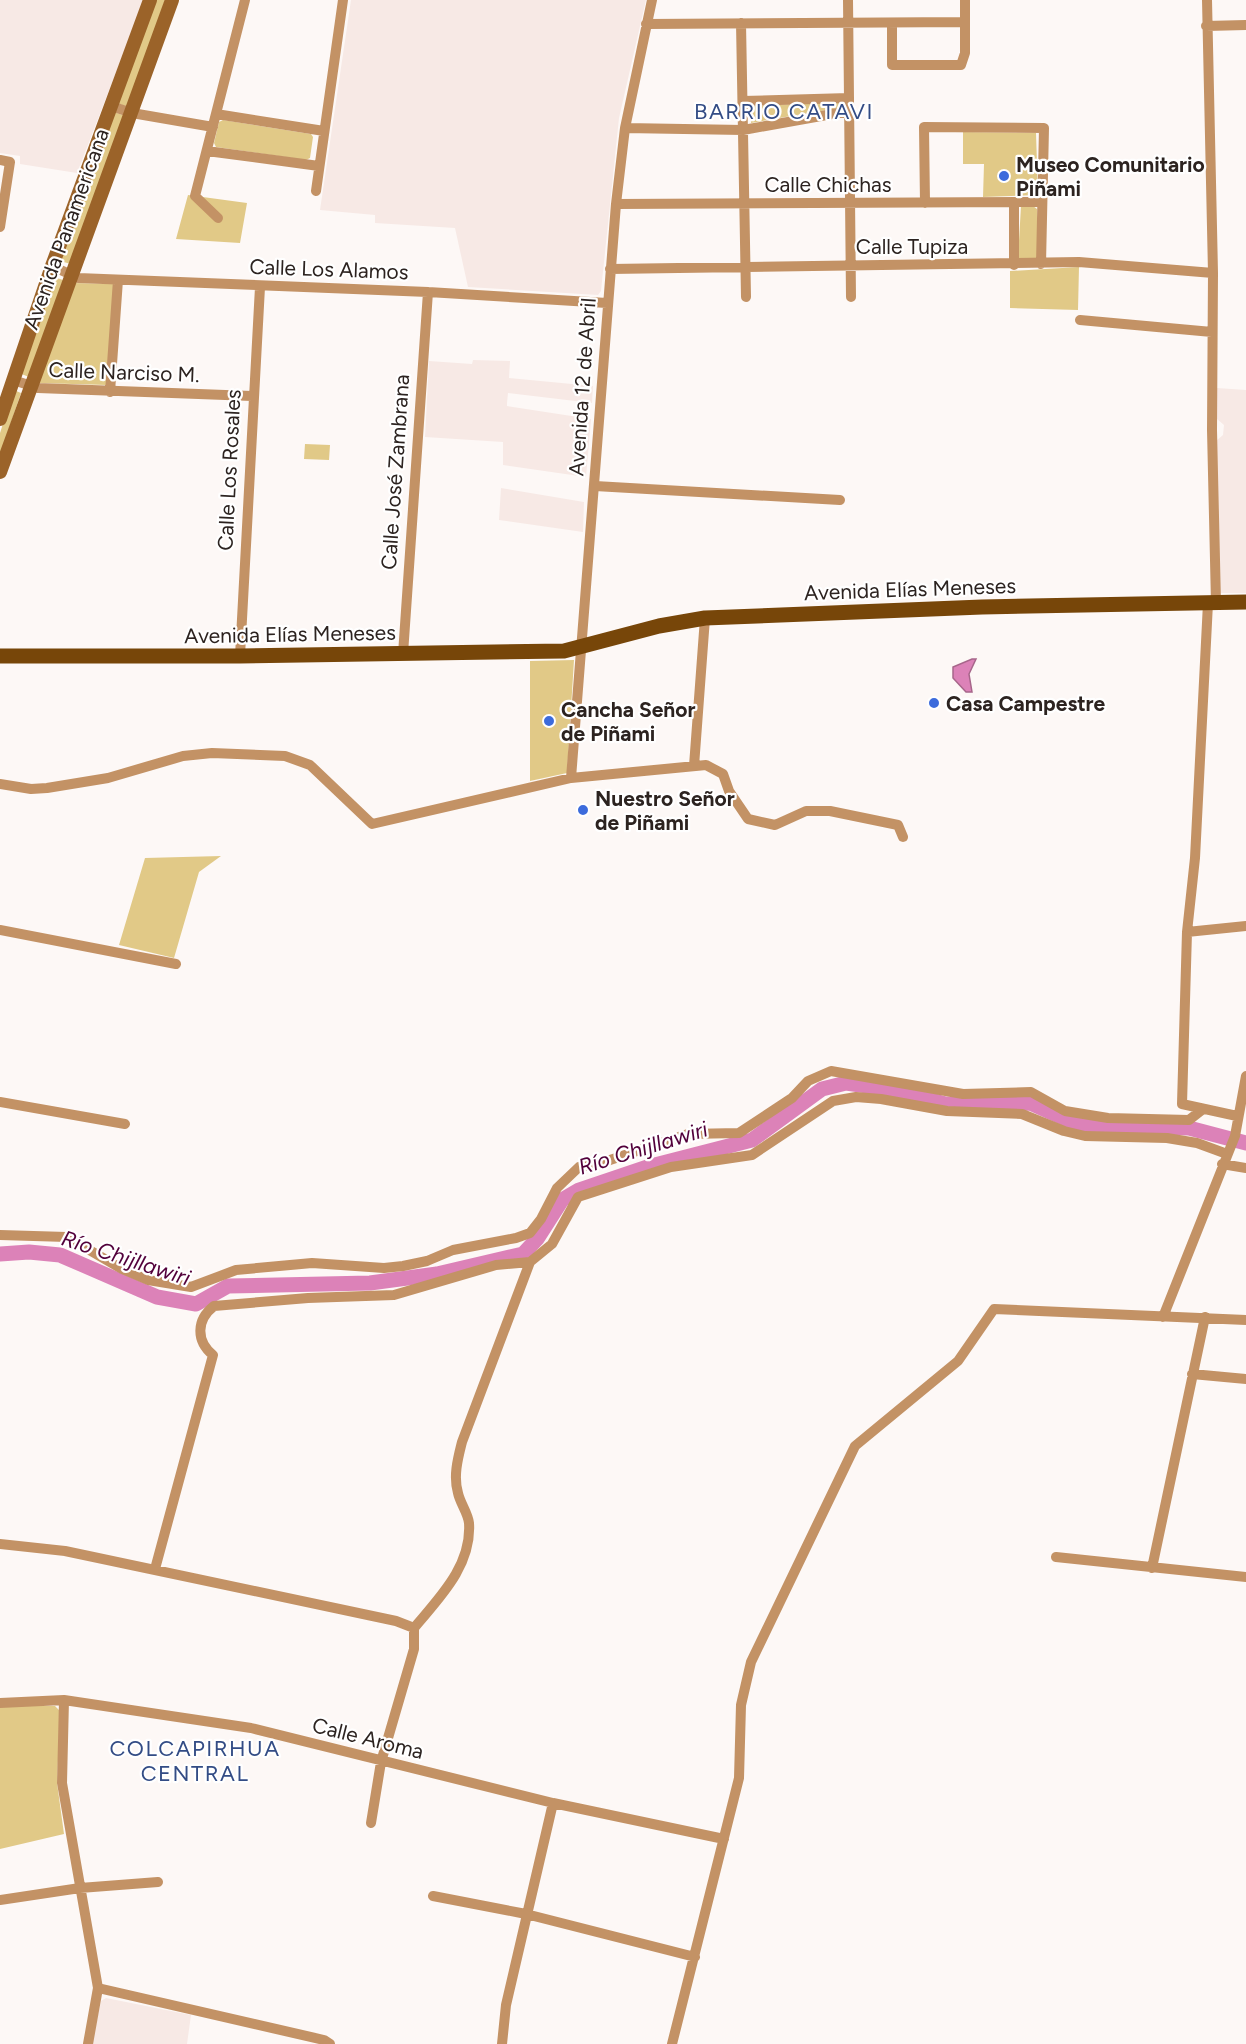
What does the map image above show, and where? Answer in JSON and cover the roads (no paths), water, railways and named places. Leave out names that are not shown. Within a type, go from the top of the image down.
[{"type":"main road","name":"Avenida Panamericana","points":[[0,419],[52,266],[150,0]]},
{"type":"main road","name":"Avenida Panamericana","points":[[0,472],[172,0]]},
{"type":"main road","name":"Avenida Elías Meneses","points":[[0,656],[403,650],[567,643],[580,647],[659,626],[705,618],[982,607],[1246,602]]},
{"type":"main road","name":"Avenida Elías Meneses","points":[[0,646],[240,651]]},
{"type":"street","points":[[218,218],[195,196],[245,0]]},
{"type":"street","points":[[316,191],[343,0]]},
{"type":"street","name":"Avenida 12 de Abril","points":[[571,778],[616,204],[625,128],[652,0]]},
{"type":"street","points":[[848,0],[851,297]]},
{"type":"street","points":[[892,23],[892,65],[961,65],[965,53],[965,0]]},
{"type":"street","points":[[1207,0],[1213,273],[1212,603],[1195,858],[1187,933],[1182,1104],[1237,1116]]},
{"type":"street","points":[[646,24],[965,22]]},
{"type":"street","points":[[741,23],[747,297]]},
{"type":"street","points":[[1206,26],[1246,25]]},
{"type":"street","points":[[743,101],[849,98]]},
{"type":"street","points":[[111,106],[132,113],[213,128]]},
{"type":"street","points":[[625,128],[743,130],[849,111]]},
{"type":"street","points":[[216,114],[324,131]]},
{"type":"street","points":[[925,203],[924,127],[1044,128],[1043,194],[1040,202],[1041,264]]},
{"type":"street","points":[[207,151],[319,166]]},
{"type":"street","points":[[0,160],[10,162],[0,227]]},
{"type":"street","points":[[1014,202],[1014,265]]},
{"type":"street","name":"Calle Chichas","points":[[616,204],[1040,202]]},
{"type":"street","name":"Calle Tupiza","points":[[610,269],[1014,265],[1078,262],[1213,273]]},
{"type":"street","name":"Calle Los Alamos","points":[[52,266],[78,278],[428,292],[607,303]]},
{"type":"street","points":[[110,392],[118,280]]},
{"type":"street","name":"Calle Los Rosales","points":[[240,651],[252,396],[260,287]]},
{"type":"street","name":"Calle José Zambrana","points":[[403,650],[428,292]]},
{"type":"street","points":[[1080,320],[1212,332]]},
{"type":"street","name":"Calle Narciso M.","points":[[13,380],[31,386],[110,392],[252,396]]},
{"type":"street","points":[[595,486],[840,500]]},
{"type":"street","points":[[694,766],[705,618]]},
{"type":"street","points":[[0,784],[31,789],[57,786],[108,778],[183,756],[212,753],[285,756],[310,765],[372,824],[571,778],[706,765],[723,774],[729,791],[748,819],[775,825],[806,811],[830,812],[898,825],[903,837]]},
{"type":"street","points":[[1187,933],[1246,926]]},
{"type":"street","points":[[0,930],[176,963]]},
{"type":"street","points":[[0,1235],[67,1237],[122,1269],[148,1280],[191,1287],[236,1270],[312,1263],[384,1268],[403,1266],[427,1261],[453,1250],[516,1238],[530,1233],[541,1219],[557,1188],[579,1167],[604,1162],[688,1134],[720,1136],[739,1133],[792,1098],[808,1081],[831,1071],[963,1094],[1031,1092],[1065,1111],[1108,1118],[1189,1120],[1203,1109]]},
{"type":"street","points":[[1162,1317],[1235,1136],[1246,1076]]},
{"type":"street","points":[[371,1823],[381,1762],[414,1649],[414,1628],[454,1582],[466,1548],[469,1522],[457,1492],[456,1467],[462,1442],[530,1262],[552,1244],[578,1197],[671,1167],[752,1155],[833,1101],[856,1097],[881,1099],[947,1111],[1022,1114],[1064,1131],[1085,1136],[1167,1138],[1197,1143],[1226,1155],[1246,1168]]},
{"type":"street","points":[[0,1102],[125,1124]]},
{"type":"street","points":[[155,1569],[213,1355],[205,1348],[200,1338],[200,1326],[205,1313],[214,1306],[308,1298],[394,1295],[496,1265],[530,1262]]},
{"type":"street","points":[[672,2044],[740,1778],[741,1706],[751,1662],[855,1446],[958,1361],[994,1309],[1246,1320]]},
{"type":"street","points":[[1152,1568],[1205,1317]]},
{"type":"street","points":[[1192,1374],[1246,1378]]},
{"type":"street","points":[[0,1544],[65,1551],[155,1569],[396,1620],[414,1628]]},
{"type":"street","points":[[1056,1557],[1246,1577]]},
{"type":"street","points":[[64,1700],[62,1783],[98,1988],[88,2044]]},
{"type":"street","name":"Calle Aroma","points":[[0,1703],[64,1700],[252,1728],[381,1762],[553,1803],[724,1839]]},
{"type":"street","points":[[502,2044],[506,2005],[553,1803]]},
{"type":"street","points":[[0,1900],[80,1888],[158,1882]]},
{"type":"street","points":[[433,1896],[526,1914],[695,1957]]},
{"type":"street","points":[[98,1988],[324,2040],[330,2044]]},
{"type":"waterway","name":"Río Chijllawiri","points":[[0,1254],[29,1252],[60,1255],[157,1297],[196,1304],[228,1286],[370,1283],[437,1274],[523,1254],[537,1239],[562,1200],[579,1190],[647,1167],[752,1140],[822,1089],[846,1083],[896,1090],[945,1104],[1030,1103],[1079,1125],[1189,1128],[1246,1143]]},
{"type":"place","name":"Museo Comunitario Piñami","points":[[1004,176]]},
{"type":"place","name":"Casa Campestre","points":[[934,703]]},
{"type":"place","name":"Cancha Señor de Piñami","points":[[549,721]]},
{"type":"place","name":"Nuestro Señor de Piñami","points":[[583,810]]},
{"type":"district","name":"BARRIO CATAVI","points":[[784,111]]},
{"type":"district","name":"COLCAPIRHUA CENTRAL","points":[[195,1760]]}]
